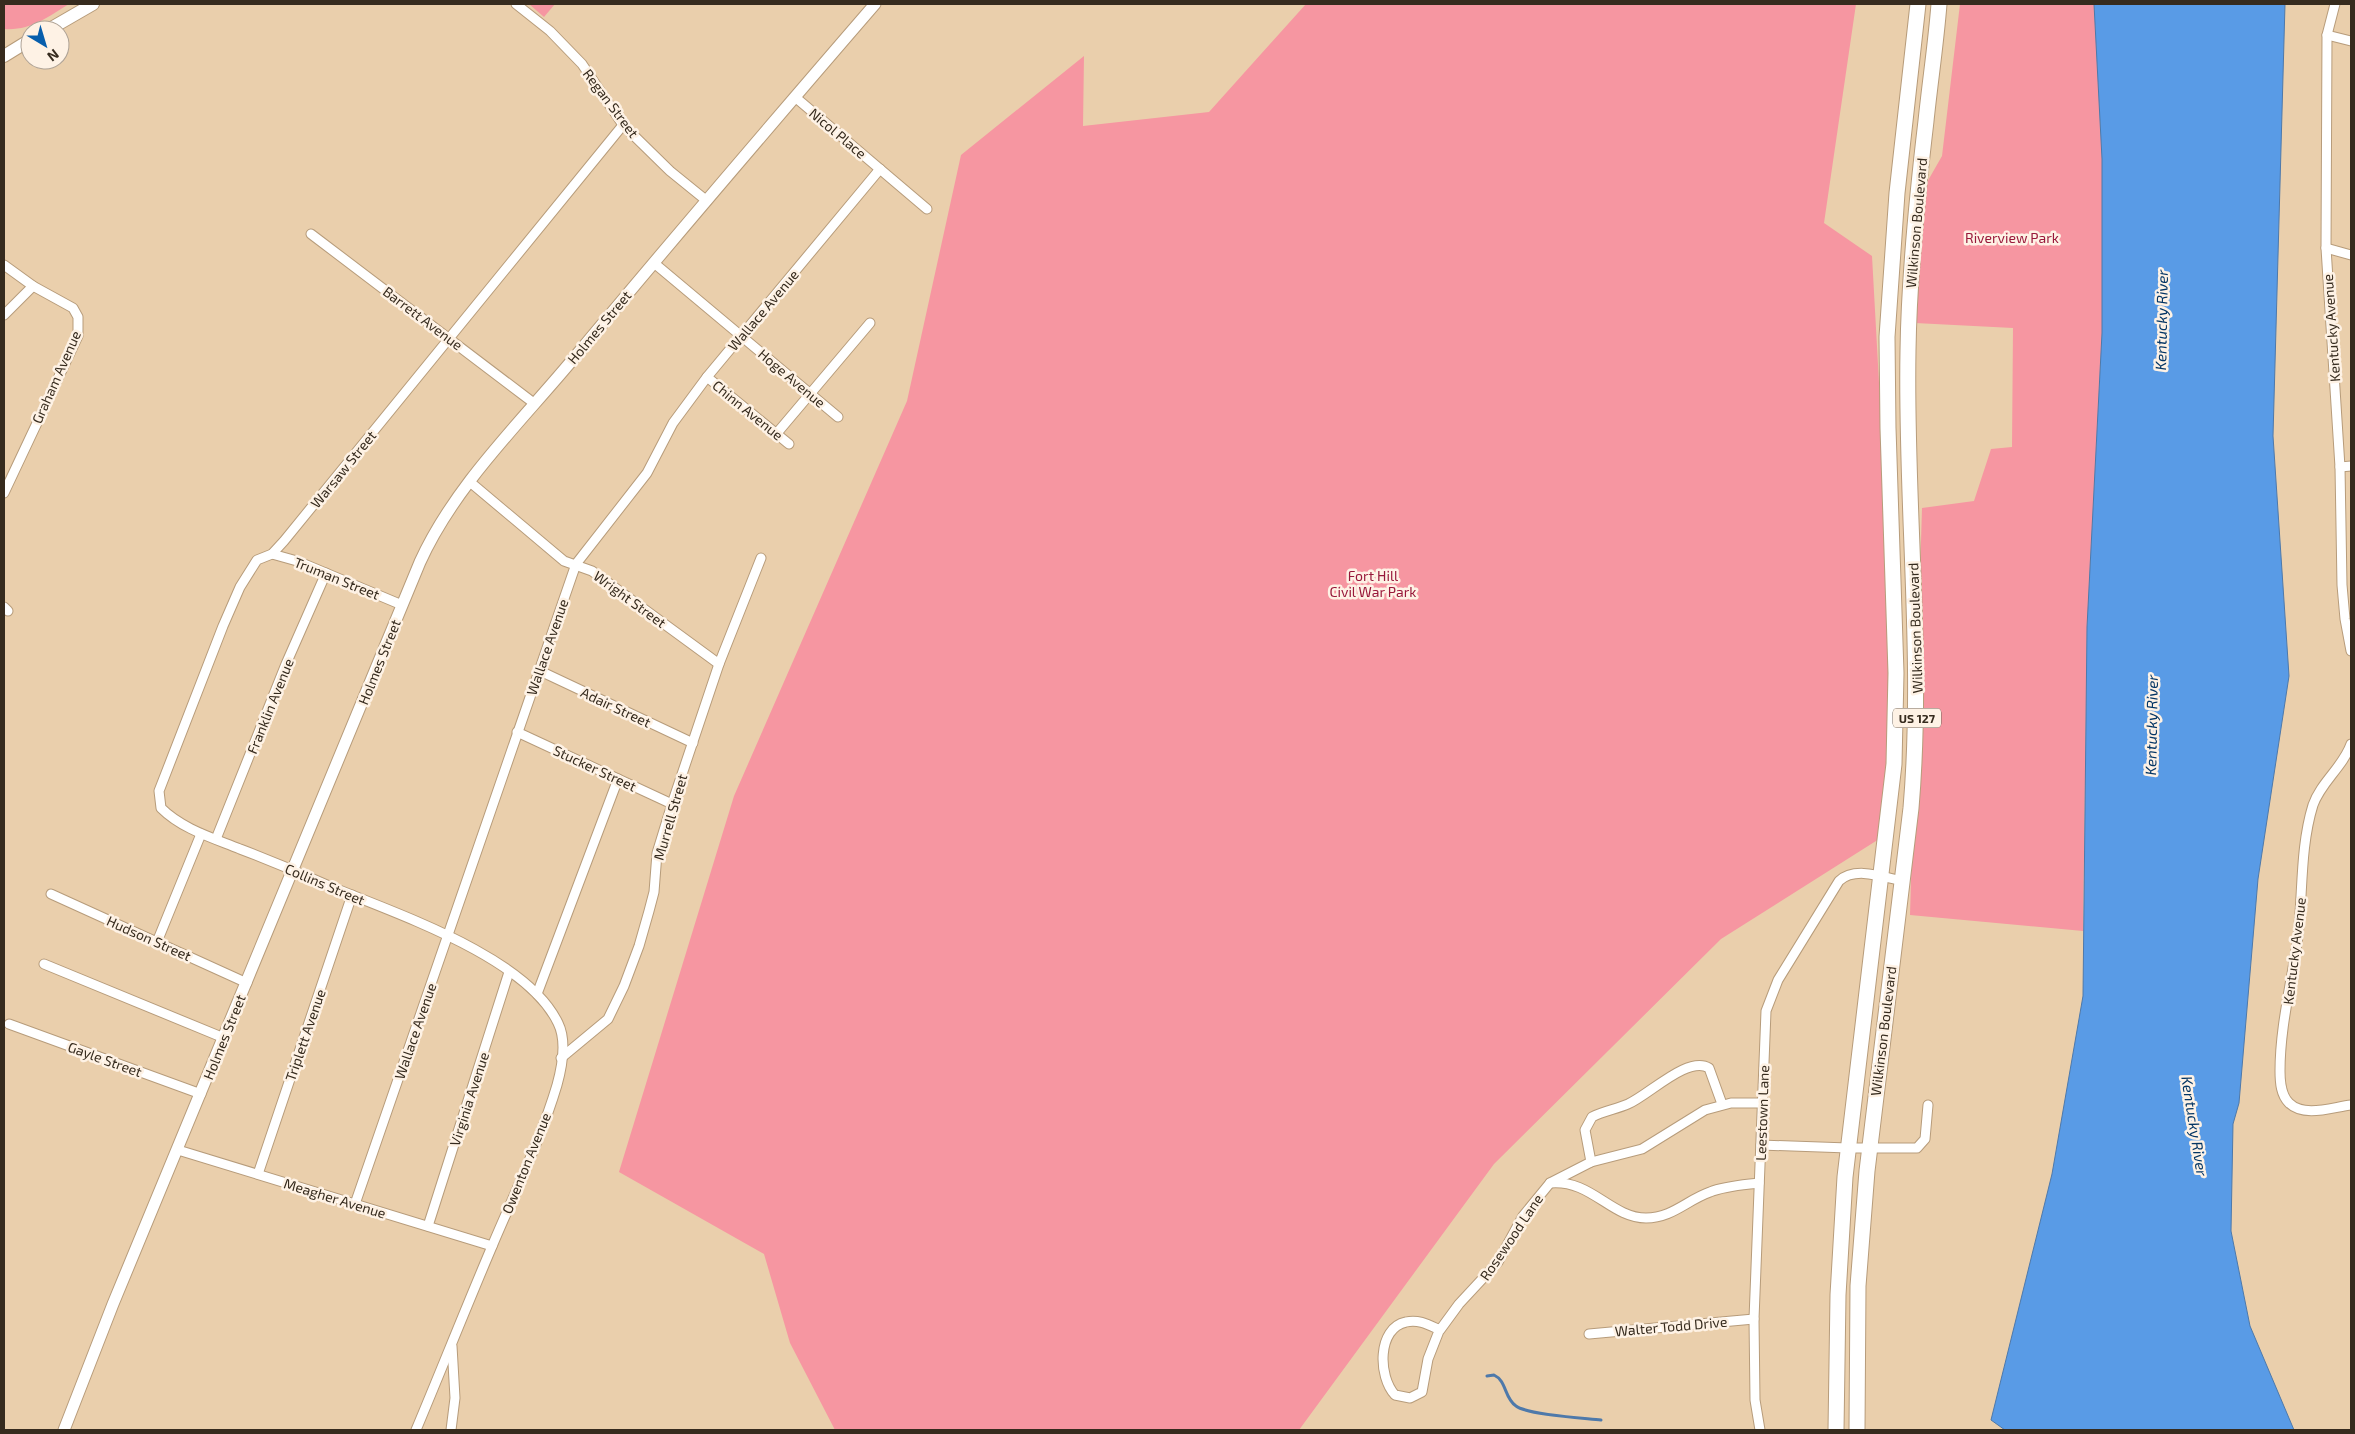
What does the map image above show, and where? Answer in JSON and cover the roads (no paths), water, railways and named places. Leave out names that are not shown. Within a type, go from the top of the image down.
[{"type":"highway","name":"Wilkinson Boulevard","points":[[1836,1430],[1838,1296],[1848,1148],[1894,764],[1896,704],[1888,428],[1888,308],[1897,193],[1918,4]]},
{"type":"highway","name":"Wilkinson Boulevard","points":[[1857,1430],[1858,1286],[1869,1148],[1914,781],[1917,695],[1908,407],[1910,290],[1917,203],[1939,4]]},
{"type":"main road","points":[[65,20],[93,4]]},
{"type":"main road","name":"Holmes Street","points":[[64,1430],[113,1304],[402,605],[435,531],[470,482],[535,404],[875,4]]},
{"type":"main road","points":[[6,51],[20,45]]},
{"type":"street","name":"Regan Street","points":[[516,4],[550,31],[582,64],[623,125],[670,171],[707,201]]},
{"type":"street","name":"Kentucky Avenue","points":[[2335,4],[2327,35],[2326,248],[2340,467],[2342,585],[2351,652]]},
{"type":"street","points":[[2327,35],[2351,41]]},
{"type":"street","name":"Nicol Place","points":[[795,97],[927,209]]},
{"type":"street","name":"Warsaw Street","points":[[201,834],[176,821],[161,808],[159,791],[222,626],[240,587],[257,560],[272,554],[313,506],[623,125]]},
{"type":"street","name":"Wallace Avenue","points":[[356,1204],[576,564],[647,473],[674,423],[707,377],[880,169]]},
{"type":"street","name":"Barrett Avenue","points":[[311,234],[535,404]]},
{"type":"street","points":[[2326,248],[2351,255]]},
{"type":"street","name":"Hoge Avenue","points":[[654,263],[838,417]]},
{"type":"street","name":"Graham Avenue","points":[[4,265],[33,286],[73,308],[78,317],[79,326],[78,336],[4,494]]},
{"type":"street","points":[[4,315],[33,286]]},
{"type":"street","points":[[777,433],[870,322]]},
{"type":"street","name":"Chinn Avenue","points":[[707,377],[789,444]]},
{"type":"street","points":[[2340,467],[2351,466]]},
{"type":"street","name":"Wright Street","points":[[470,482],[564,561],[592,571],[719,664]]},
{"type":"street","name":"Truman Street","points":[[272,554],[297,561],[402,605]]},
{"type":"street","name":"Murrell Street","points":[[562,1058],[600,1026],[614,1008],[639,946],[655,883],[657,853],[672,804],[719,664],[761,558]]},
{"type":"street","name":"Franklin Avenue","points":[[216,839],[286,664],[326,573]]},
{"type":"street","name":"Adair Street","points":[[538,670],[693,744]]},
{"type":"street","name":"Stucker Street","points":[[517,732],[672,804]]},
{"type":"street","name":"Kentucky Avenue","points":[[2351,744],[2340,767],[2320,790],[2310,816],[2298,936],[2282,1043],[2280,1072],[2284,1096],[2290,1105],[2310,1111],[2351,1105]]},
{"type":"street","points":[[537,994],[618,779]]},
{"type":"street","points":[[157,942],[201,834]]},
{"type":"street","name":"Collins Street","points":[[201,834],[293,870],[448,936]]},
{"type":"street","name":"Leestown Lane","points":[[1760,1430],[1755,1400],[1754,1318],[1766,1011],[1778,980],[1839,881],[1845,875],[1859,873],[1902,881]]},
{"type":"street","name":"Hudson Street","points":[[51,894],[247,982]]},
{"type":"street","name":"Triplett Avenue","points":[[258,1174],[352,895]]},
{"type":"street","name":"Owenton Avenue","points":[[416,1430],[492,1246],[519,1186],[557,1084],[563,1047],[559,1025],[537,994],[485,956],[448,936]]},
{"type":"street","points":[[44,964],[224,1038]]},
{"type":"street","name":"Virginia Avenue","points":[[428,1226],[509,972]]},
{"type":"street","name":"Gayle Street","points":[[9,1024],[200,1094]]},
{"type":"street","points":[[1591,1162],[1585,1134],[1586,1126],[1592,1117],[1634,1102],[1684,1069],[1696,1065],[1709,1068],[1722,1104]]},
{"type":"street","name":"Rosewood Lane","points":[[1440,1330],[1421,1322],[1407,1322],[1392,1330],[1386,1344],[1385,1372],[1392,1392],[1400,1398],[1410,1398],[1420,1394],[1425,1388],[1428,1359],[1440,1330],[1460,1304],[1498,1262],[1522,1216],[1550,1184],[1591,1162],[1642,1149],[1705,1110],[1722,1104],[1763,1103]]},
{"type":"street","points":[[1761,1145],[1848,1148],[1912,1148],[1921,1146],[1926,1135],[1928,1105]]},
{"type":"street","name":"Meagher Avenue","points":[[178,1150],[492,1246]]},
{"type":"street","points":[[1573,1186],[1575,1170]]},
{"type":"street","points":[[1550,1184],[1573,1186],[1594,1193],[1626,1213],[1645,1218],[1665,1216],[1710,1192],[1759,1183]]},
{"type":"street","name":"Walter Todd Drive","points":[[1589,1334],[1754,1318]]},
{"type":"street","points":[[452,1343],[456,1398],[452,1430]]},
{"type":"water","name":"Kentucky River","points":[[2094,4],[2285,4],[2273,436],[2289,676],[2258,879],[2239,1103],[2233,1124],[2231,1231],[2250,1326],[2294,1430],[2005,1430],[1991,1420],[2052,1174],[2083,996],[2087,627],[2102,333],[2102,159]]},
{"type":"waterway","points":[[1487,1376],[1494,1375],[1498,1378],[1512,1403],[1522,1409],[1543,1414],[1601,1420]]},
{"type":"park label","name":"Riverview Park","points":[[2012,237]]},
{"type":"park label","name":"Fort Hill Civil War Park","points":[[1373,584]]}]
